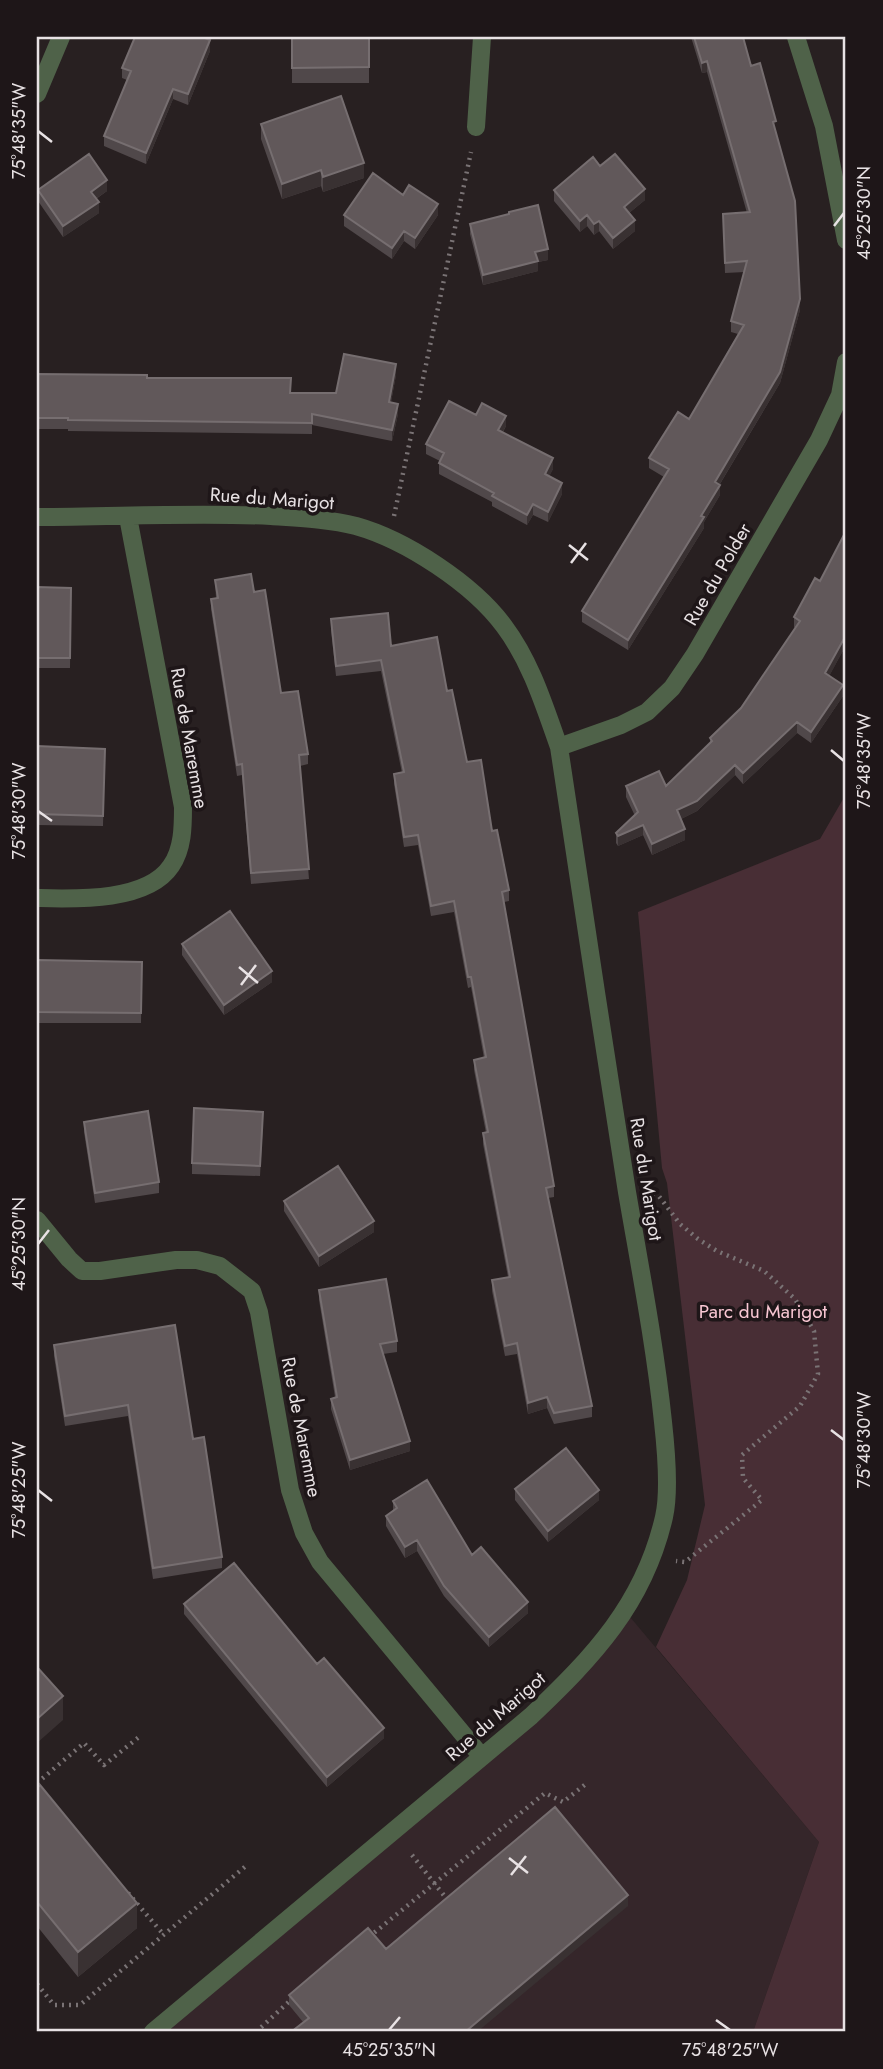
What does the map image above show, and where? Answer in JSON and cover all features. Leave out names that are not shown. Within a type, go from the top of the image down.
[{"type":"street","points":[[37,94],[61,37]]},
{"type":"street","points":[[477,127],[482,37]]},
{"type":"street","points":[[796,37],[824,126],[846,240]]},
{"type":"street","name":"Rue du Polder","points":[[559,747],[621,725],[647,712],[672,688],[695,654],[819,440],[840,395],[846,362]]},
{"type":"street","name":"Rue du Marigot","points":[[37,517],[232,514],[317,519],[357,526],[428,560],[487,606],[504,627],[535,680],[559,747],[660,1391],[667,1459],[664,1515],[650,1560],[639,1588],[606,1639],[547,1702],[153,2032]]},
{"type":"street","name":"Rue de Maremme","points":[[37,898],[93,899],[154,882],[172,866],[183,834],[183,807],[128,517]]},
{"type":"street","name":"Rue de Maremme","points":[[37,1220],[69,1259],[82,1270],[100,1271],[197,1259],[219,1266],[252,1291],[259,1312],[290,1490],[304,1533],[320,1562],[482,1757]]},
{"type":"path","points":[[389,539],[477,127]]},
{"type":"path","points":[[627,1194],[658,1195],[680,1224],[698,1239],[717,1251],[764,1271],[795,1299],[814,1331],[818,1374],[800,1406],[742,1455],[743,1478],[762,1500],[685,1562],[650,1560]]},
{"type":"path","points":[[37,1783],[84,1743],[104,1765],[139,1737]]},
{"type":"path","points":[[360,1943],[545,1793],[563,1802],[587,1783]]},
{"type":"path","points":[[412,1855],[446,1898]]},
{"type":"path","points":[[37,1984],[54,2005],[80,2006],[247,1865]]},
{"type":"path","points":[[128,1892],[164,1935]]},
{"type":"path","points":[[256,2032],[298,1994]]},
{"type":"shaded area","points":[[625,1611],[819,1842],[753,2032],[153,2032],[482,1757]]},
{"type":"green space","name":"Parc du Marigot","points":[[846,794],[846,2032],[753,2032],[819,1842],[656,1647],[687,1580],[705,1505],[667,1183],[662,1168],[638,912],[820,839]]},
{"type":"building","points":[[135,37],[202,37],[210,40],[188,94],[173,89],[146,153],[104,136],[131,71],[122,68]]},
{"type":"building","points":[[292,37],[369,37],[369,67],[292,68]]},
{"type":"building","points":[[694,37],[743,37],[751,66],[760,63],[795,201],[800,299],[780,372],[715,482],[720,485],[701,516],[704,517],[628,640],[582,611],[669,469],[649,458],[678,412],[689,419],[744,325],[731,321],[747,261],[725,263],[723,214],[750,212],[707,61],[702,63]]},
{"type":"building","points":[[341,96],[364,163],[323,177],[321,170],[282,184],[261,124]]},
{"type":"building","points":[[89,154],[107,180],[91,192],[99,202],[63,226],[38,190]]},
{"type":"building","points":[[615,154],[645,189],[624,207],[635,220],[613,238],[599,221],[594,224],[587,215],[580,221],[554,190],[593,157],[600,166]]},
{"type":"building","points":[[373,173],[403,195],[409,185],[438,204],[415,238],[404,231],[392,248],[344,215]]},
{"type":"building","points":[[538,205],[548,249],[535,252],[538,261],[483,275],[470,224]]},
{"type":"building","points":[[344,354],[396,364],[389,402],[398,404],[392,430],[312,414],[312,423],[37,418],[37,374],[147,375],[147,378],[291,378],[290,393],[336,393]]},
{"type":"building","points":[[449,401],[476,415],[482,403],[506,416],[498,430],[553,458],[545,474],[562,483],[548,512],[533,504],[527,515],[492,496],[494,493],[439,463],[444,453],[426,444]]},
{"type":"building","points":[[846,531],[846,635],[825,673],[843,685],[811,732],[797,722],[743,773],[735,765],[697,801],[677,810],[685,829],[652,844],[643,825],[618,836],[616,833],[638,812],[626,786],[659,771],[666,786],[741,708],[800,621],[794,617],[815,578],[820,581]]},
{"type":"building","points":[[251,574],[254,592],[265,590],[281,693],[298,691],[308,754],[299,755],[309,869],[251,873],[242,764],[237,765],[211,599],[218,598],[215,580]]},
{"type":"building","points":[[37,587],[71,588],[70,658],[37,658]]},
{"type":"building","points":[[388,613],[391,646],[437,637],[447,691],[452,690],[467,762],[481,760],[492,831],[497,830],[509,890],[502,892],[554,1186],[546,1188],[592,1406],[554,1413],[547,1397],[528,1403],[517,1343],[505,1346],[492,1280],[510,1277],[483,1133],[488,1132],[474,1060],[486,1057],[454,901],[431,906],[418,835],[404,837],[394,774],[404,772],[381,660],[336,666],[331,619]]},
{"type":"building","points":[[37,746],[105,749],[103,816],[37,814]]},
{"type":"building","points":[[230,911],[272,971],[224,1005],[182,944]]},
{"type":"building","points":[[37,960],[142,962],[141,1013],[37,1012]]},
{"type":"building","points":[[194,1108],[263,1112],[260,1166],[192,1163]]},
{"type":"building","points":[[148,1111],[159,1182],[95,1193],[84,1122]]},
{"type":"building","points":[[338,1166],[374,1221],[319,1256],[284,1201]]},
{"type":"building","points":[[386,1279],[397,1341],[380,1344],[410,1441],[350,1460],[331,1399],[337,1397],[319,1290]]},
{"type":"building","points":[[175,1325],[193,1439],[204,1437],[222,1557],[153,1568],[128,1405],[65,1416],[54,1345]]},
{"type":"building","points":[[566,1448],[599,1490],[548,1531],[515,1489]]},
{"type":"building","points":[[427,1480],[472,1555],[481,1547],[528,1602],[489,1637],[444,1586],[417,1540],[405,1547],[386,1516],[397,1508],[393,1501]]},
{"type":"building","points":[[234,1563],[317,1664],[324,1658],[384,1728],[327,1777],[184,1604]]},
{"type":"building","points":[[37,1667],[63,1696],[37,1719]]},
{"type":"building","points":[[40,1785],[137,1903],[78,1952],[37,1902],[37,1788]]},
{"type":"building","points":[[555,1807],[628,1895],[465,2032],[291,2032],[309,2018],[289,1995],[368,1928],[386,1949]]}]
